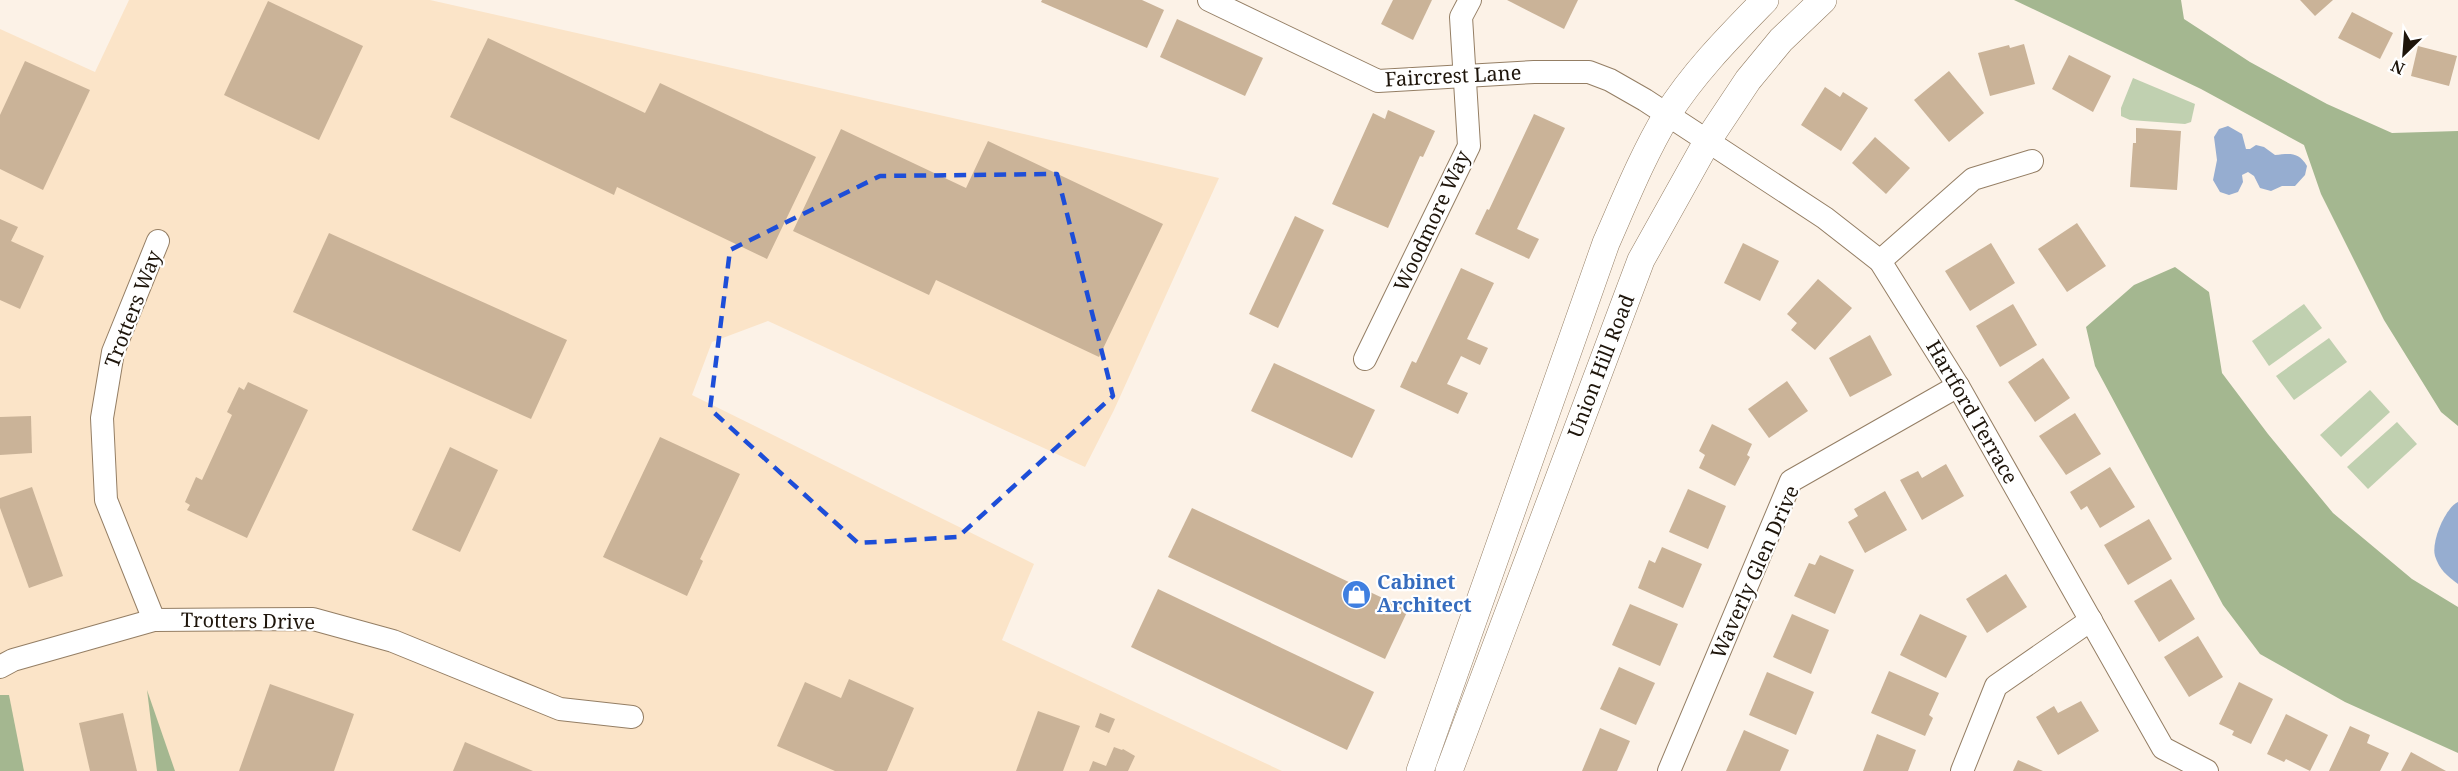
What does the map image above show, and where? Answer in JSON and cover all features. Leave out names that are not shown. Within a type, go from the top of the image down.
[{"type":"street","name":"Faircrest Lane","points":[[1209,0],[1378,81],[1545,72],[1589,72],[1610,80],[1667,115]]},
{"type":"street","name":"Woodmore Way","points":[[1365,359],[1468,146],[1461,17],[1470,0]]},
{"type":"street","name":"Union Hill Road","points":[[1420,771],[1606,243],[1667,115],[1705,65],[1766,0]]},
{"type":"street","name":"Union Hill Road","points":[[1449,771],[1641,260],[1708,140],[1748,80],[1774,48],[1823,0]]},
{"type":"street","name":"Hartford Terrace","points":[[1667,115],[1825,218],[1880,261],[1958,386],[2163,748],[2207,771]]},
{"type":"street","points":[[1880,261],[1973,179],[2031,161]]},
{"type":"street","name":"Trotters Way","points":[[154,620],[106,500],[102,418],[113,352],[158,241]]},
{"type":"street","name":"Waverly Glen Drive","points":[[1669,771],[1791,481],[1958,386]]},
{"type":"street","name":"Trotters Drive","points":[[0,667],[13,660],[154,620],[313,619],[393,641],[560,709],[632,717]]},
{"type":"street","points":[[1962,771],[1996,686],[2091,620]]},
{"type":"highlighted area","points":[[1057,174],[1113,396],[958,537],[858,543],[710,409],[730,250],[880,176]]},
{"type":"shaded area","points":[[129,0],[430,0],[1219,178],[1114,410],[1085,467],[768,321],[712,342],[692,395],[1034,564],[1002,640],[1282,771],[0,771],[0,29],[95,72]]},
{"type":"green space","points":[[2014,0],[2181,0],[2184,19],[2250,62],[2327,104],[2392,133],[2458,131],[2458,426],[2441,412],[2384,320],[2321,194],[2304,145],[2201,89]]},
{"type":"green space","points":[[2133,78],[2195,104],[2191,122],[2185,124],[2130,120],[2121,116],[2121,108]]},
{"type":"green space","points":[[2175,267],[2209,292],[2222,373],[2268,434],[2333,513],[2412,579],[2458,607],[2458,753],[2345,702],[2260,654],[2223,605],[2095,366],[2086,327],[2134,285]]},
{"type":"green space","points":[[2304,304],[2322,328],[2269,366],[2252,341]]},
{"type":"green space","points":[[2329,338],[2347,362],[2294,400],[2276,376]]},
{"type":"green space","points":[[2370,390],[2390,412],[2341,457],[2320,435]]},
{"type":"green space","points":[[2397,422],[2417,444],[2368,489],[2347,467]]},
{"type":"green space","points":[[147,690],[175,771],[157,771]]},
{"type":"green space","points":[[0,695],[9,695],[24,771],[0,771]]},
{"type":"water","points":[[2228,126],[2242,134],[2246,149],[2256,145],[2264,147],[2275,155],[2293,154],[2297,156],[2307,166],[2305,175],[2295,186],[2282,186],[2271,191],[2260,188],[2254,176],[2248,172],[2242,175],[2243,182],[2238,192],[2229,195],[2220,192],[2213,180],[2217,160],[2214,137],[2219,129]]},
{"type":"water","points":[[2458,502],[2458,584],[2441,568],[2434,550],[2437,534],[2444,518]]},
{"type":"building","points":[[1042,0],[1142,0],[1164,10],[1147,48],[1041,2]]},
{"type":"building","points":[[1393,0],[1432,0],[1413,40],[1381,24]]},
{"type":"building","points":[[1507,0],[1578,0],[1564,29]]},
{"type":"building","points":[[2300,0],[2333,0],[2315,16]]},
{"type":"building","points":[[268,1],[363,46],[319,140],[224,95]]},
{"type":"building","points":[[2352,12],[2393,33],[2380,59],[2338,38]]},
{"type":"building","points":[[1177,19],[1263,58],[1245,96],[1160,57]]},
{"type":"building","points":[[488,38],[645,113],[660,83],[816,157],[767,259],[617,187],[614,195],[450,117]]},
{"type":"building","points":[[2024,44],[2035,84],[1990,96],[1978,53],[2009,45],[2010,48]]},
{"type":"building","points":[[2418,46],[2457,56],[2449,86],[2411,76]]},
{"type":"building","points":[[2069,55],[2111,76],[2093,112],[2052,89]]},
{"type":"building","points":[[25,61],[90,90],[43,190],[0,169],[0,115]]},
{"type":"building","points":[[1949,71],[1984,113],[1949,142],[1914,100]]},
{"type":"building","points":[[1825,87],[1840,97],[1843,92],[1868,108],[1841,151],[1801,125]]},
{"type":"building","points":[[1388,110],[1435,131],[1423,157],[1420,156],[1388,228],[1332,204],[1373,113],[1385,119]]},
{"type":"building","points":[[1534,114],[1565,128],[1517,229],[1539,239],[1529,259],[1475,234],[1487,209],[1489,210]]},
{"type":"building","points":[[2136,128],[2181,131],[2177,190],[2130,187]]},
{"type":"building","points":[[841,129],[966,188],[988,141],[1163,224],[1099,357],[936,280],[929,295],[793,231]]},
{"type":"building","points":[[1875,137],[1910,168],[1886,194],[1852,163]]},
{"type":"building","points":[[1295,216],[1324,230],[1278,328],[1249,314]]},
{"type":"building","points":[[0,219],[18,227],[11,241],[44,256],[20,309],[0,300]]},
{"type":"building","points":[[2077,223],[2106,266],[2067,292],[2038,249]]},
{"type":"building","points":[[329,233],[567,340],[531,419],[293,312]]},
{"type":"building","points":[[1743,243],[1779,261],[1760,301],[1724,283]]},
{"type":"building","points":[[1991,243],[2015,283],[1970,311],[1945,271]]},
{"type":"building","points":[[1461,268],[1494,283],[1467,339],[1488,348],[1480,365],[1461,356],[1447,384],[1468,393],[1458,414],[1400,387],[1412,361],[1416,363]]},
{"type":"building","points":[[1818,279],[1852,308],[1815,350],[1791,330],[1797,323],[1787,314]]},
{"type":"building","points":[[2013,304],[2037,345],[2000,367],[1976,326]]},
{"type":"building","points":[[1870,335],[1892,375],[1850,397],[1829,358]]},
{"type":"building","points":[[2043,358],[2070,398],[2035,422],[2008,382]]},
{"type":"building","points":[[1274,363],[1375,410],[1352,458],[1251,411]]},
{"type":"building","points":[[1787,381],[1808,411],[1769,438],[1748,409]]},
{"type":"building","points":[[248,382],[308,410],[247,538],[187,510],[190,505],[185,502],[196,477],[202,480],[232,415],[227,412],[239,387],[244,390]]},
{"type":"building","points":[[2075,413],[2101,454],[2066,475],[2039,436]]},
{"type":"building","points":[[31,416],[32,453],[0,455],[0,417]]},
{"type":"building","points":[[1712,424],[1752,444],[1747,455],[1750,457],[1735,486],[1699,468],[1705,455],[1699,451]]},
{"type":"building","points":[[660,437],[740,474],[700,559],[703,561],[687,596],[603,557]]},
{"type":"building","points":[[450,447],[498,470],[460,552],[412,530]]},
{"type":"building","points":[[1946,464],[1964,496],[1922,520],[1900,480],[1918,471],[1922,478]]},
{"type":"building","points":[[2110,467],[2135,507],[2100,528],[2087,506],[2081,510],[2070,492]]},
{"type":"building","points":[[32,487],[63,576],[29,588],[0,508],[0,498]]},
{"type":"building","points":[[1688,489],[1726,506],[1708,549],[1669,532]]},
{"type":"building","points":[[1885,491],[1907,530],[1865,553],[1848,522],[1858,516],[1854,509]]},
{"type":"building","points":[[1192,508],[1408,610],[1385,659],[1168,557]]},
{"type":"building","points":[[2149,519],[2172,559],[2128,585],[2104,545]]},
{"type":"building","points":[[1662,547],[1702,564],[1683,608],[1638,588],[1649,560],[1655,563]]},
{"type":"building","points":[[1820,555],[1854,570],[1835,614],[1794,596],[1809,563],[1815,565]]},
{"type":"building","points":[[2006,574],[2027,607],[1987,633],[1966,599]]},
{"type":"building","points":[[2171,579],[2195,619],[2159,642],[2134,601]]},
{"type":"building","points":[[1158,589],[1374,692],[1347,750],[1131,647]]},
{"type":"building","points":[[1630,604],[1678,624],[1660,666],[1612,645]]},
{"type":"building","points":[[1792,614],[1829,630],[1811,674],[1773,657]]},
{"type":"building","points":[[1920,614],[1967,636],[1946,678],[1900,655]]},
{"type":"building","points":[[2198,636],[2223,677],[2189,697],[2164,657]]},
{"type":"building","points":[[1619,667],[1655,683],[1636,725],[1600,709]]},
{"type":"building","points":[[1889,671],[1939,693],[1929,715],[1933,718],[1925,736],[1871,713]]},
{"type":"building","points":[[1767,672],[1814,692],[1796,735],[1749,715]]},
{"type":"building","points":[[849,679],[914,708],[887,771],[835,771],[777,746],[805,682],[841,698]]},
{"type":"building","points":[[2239,682],[2273,699],[2251,744],[2232,735],[2234,731],[2219,724]]},
{"type":"building","points":[[270,684],[354,714],[334,771],[239,771]]},
{"type":"building","points":[[2081,701],[2099,731],[2058,755],[2036,717],[2054,706],[2058,713]]},
{"type":"building","points":[[1038,711],[1080,726],[1063,771],[1016,771]]},
{"type":"building","points":[[123,713],[137,771],[90,771],[79,723]]},
{"type":"building","points":[[1100,713],[1115,719],[1109,733],[1095,727]]},
{"type":"building","points":[[2286,714],[2328,735],[2310,771],[2286,759],[2284,762],[2267,754]]},
{"type":"building","points":[[2350,726],[2370,735],[2367,743],[2389,753],[2380,771],[2329,771]]},
{"type":"building","points":[[1600,728],[1630,741],[1617,771],[1582,771]]},
{"type":"building","points":[[1744,730],[1789,750],[1780,771],[1726,771]]},
{"type":"building","points":[[1877,734],[1916,750],[1908,771],[1863,771]]},
{"type":"building","points":[[465,742],[533,771],[453,771]]},
{"type":"building","points":[[1114,747],[1135,756],[1128,771],[1089,771],[1093,761],[1106,766]]},
{"type":"building","points":[[2411,752],[2446,771],[2401,771]]},
{"type":"building","points":[[2018,760],[2043,771],[2013,771]]},
{"type":"place","name":"Cabinet Architect","points":[[1356,594]]}]
